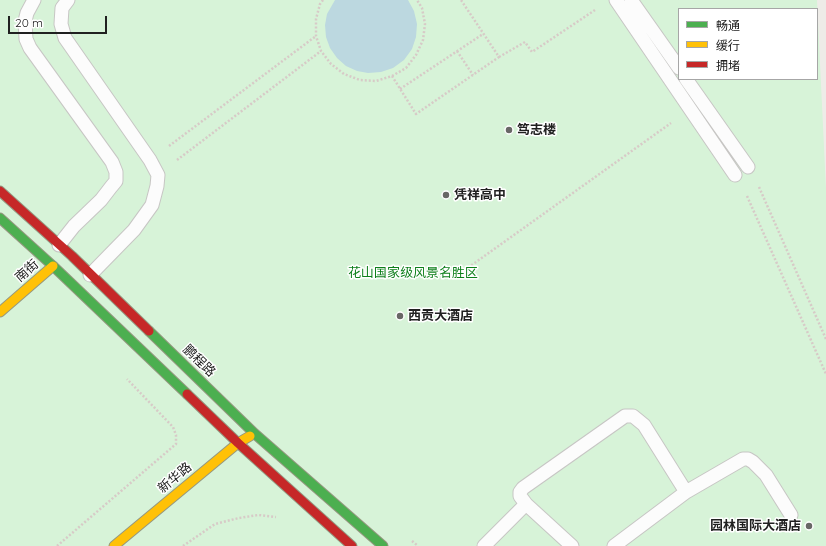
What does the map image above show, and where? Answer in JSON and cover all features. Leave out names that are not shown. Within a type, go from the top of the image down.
[{"type":"main road","name":"鹏程路","points":[[0,191],[59,245],[255,434],[383,546]]},
{"type":"main road","points":[[0,218],[53,266],[238,443],[352,546]]},
{"type":"main road","name":"南街","points":[[0,312],[53,266]]},
{"type":"main road","name":"新华路","points":[[114,546],[238,443],[255,434]]},
{"type":"lane","points":[[34,0],[27,13],[25,21],[26,39],[30,48],[112,162],[116,172],[116,181],[101,200],[74,226],[59,245]]},
{"type":"lane","points":[[68,0],[62,8],[61,24],[65,38],[150,160],[158,175],[152,205],[134,230],[90,275]]},
{"type":"lane","points":[[616,0],[735,174]]},
{"type":"lane","points":[[631,0],[678,67]]},
{"type":"lane","points":[[687,80],[748,167]]},
{"type":"lane","points":[[572,546],[526,504],[520,496],[520,492],[523,488],[626,416],[633,416],[644,425],[686,492]]},
{"type":"lane","points":[[614,546],[686,492],[742,459],[748,459],[753,462],[766,474],[790,515]]},
{"type":"lane","points":[[484,546],[526,504]]},
{"type":"path","points":[[323,0],[320,4],[316,19],[316,36],[321,51],[331,64],[344,74],[360,80],[376,81],[392,76],[406,68],[416,55],[423,40],[425,24],[422,8],[417,0]]},
{"type":"path","points":[[461,0],[499,57]]},
{"type":"path","points":[[392,76],[416,114],[499,57],[525,42],[532,52],[600,6]]},
{"type":"path","points":[[400,89],[483,34]]},
{"type":"path","points":[[150,160],[316,36]]},
{"type":"path","points":[[158,175],[321,51]]},
{"type":"path","points":[[457,51],[473,75]]},
{"type":"path","points":[[455,277],[690,109]]},
{"type":"path","points":[[748,167],[757,183],[826,338]]},
{"type":"path","points":[[735,174],[745,189],[826,374]]},
{"type":"path","points":[[57,546],[176,444],[176,434],[173,427],[125,377]]},
{"type":"path","points":[[183,546],[215,524],[258,515],[277,517]]},
{"type":"green space","name":"花山国家级风景名胜区","points":[[0,0],[817,0],[817,8],[678,8],[678,80],[818,80],[818,21],[826,189],[826,546],[0,546]]},
{"type":"water","points":[[335,0],[408,0],[414,11],[417,24],[416,37],[412,49],[404,60],[393,68],[381,72],[368,73],[357,71],[346,66],[337,58],[330,48],[326,37],[325,25],[327,14]]},
{"type":"traffic: fast","points":[[0,218],[53,266],[187,394]]},
{"type":"traffic: fast","points":[[149,331],[255,434],[383,546]]},
{"type":"traffic: slow","points":[[0,312],[53,266]]},
{"type":"traffic: slow","points":[[114,546],[238,443],[250,436]]},
{"type":"traffic: jam","points":[[0,191],[72,256],[149,331]]},
{"type":"traffic: jam","points":[[187,394],[238,443],[352,546]]},
{"type":"place","name":"笃志楼","points":[[509,130]]},
{"type":"place","name":"凭祥高中","points":[[446,195]]},
{"type":"place","name":"西贡大酒店","points":[[400,316]]},
{"type":"place","name":"园林国际大酒店","points":[[809,526]]}]
